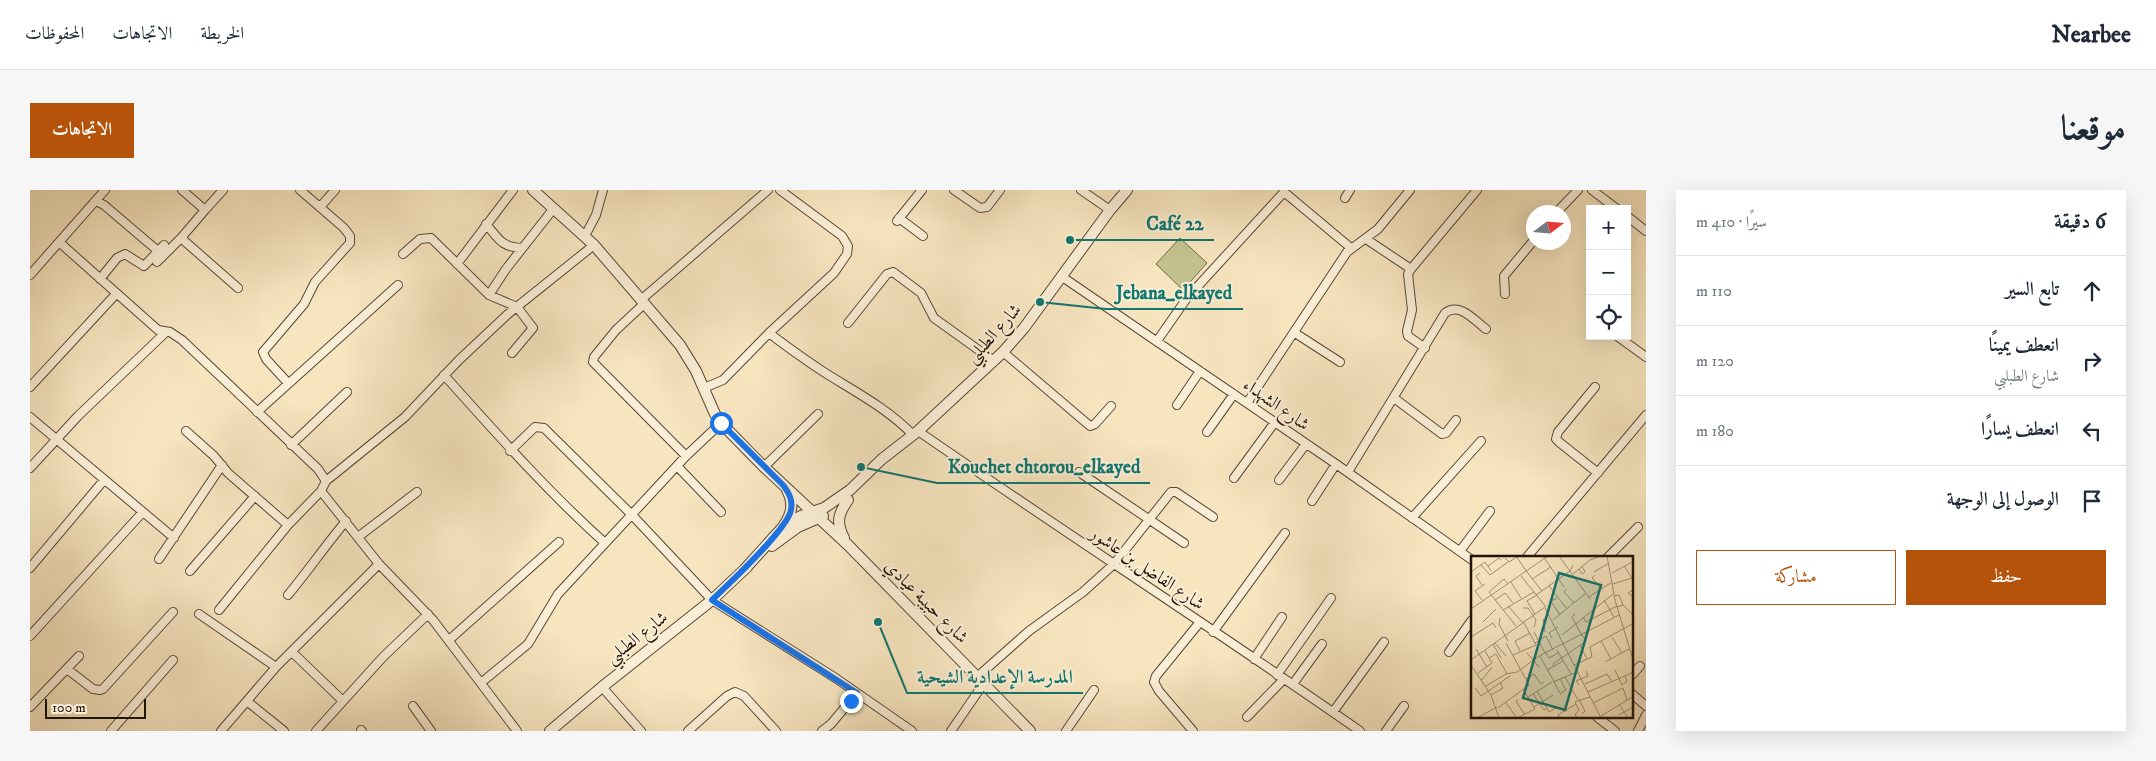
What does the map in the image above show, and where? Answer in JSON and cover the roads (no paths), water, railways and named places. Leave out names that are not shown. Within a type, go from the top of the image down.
[{"type":"street","points":[[30,275],[106,190]]},
{"type":"street","points":[[182,190],[204,210]]},
{"type":"street","points":[[157,262],[182,238],[223,190]]},
{"type":"street","points":[[288,383],[266,359],[263,352],[294,318],[304,304],[315,282],[351,240],[344,228],[300,190]]},
{"type":"street","points":[[320,207],[335,190]]},
{"type":"street","points":[[457,264],[513,190]]},
{"type":"street","name":"شارع حبيبة عيادي","points":[[533,190],[585,236],[644,301],[680,346],[696,371],[715,414],[721,423],[764,467],[848,545],[1030,731]]},
{"type":"street","points":[[585,236],[596,216],[603,190]]},
{"type":"street","points":[[686,456],[593,362],[594,357],[616,330],[644,301],[768,190]]},
{"type":"street","points":[[704,388],[723,380],[834,273],[843,262],[848,246],[842,236],[780,190]]},
{"type":"street","points":[[922,190],[898,220],[923,236]]},
{"type":"street","points":[[954,190],[980,208],[987,208],[1000,190]]},
{"type":"street","points":[[1081,190],[1112,208]]},
{"type":"street","name":"شارع الطبلبي","points":[[744,570],[780,529],[801,516],[816,515],[848,500],[901,446],[994,361],[1024,328],[1127,190]]},
{"type":"street","name":"شارع الطبلبي","points":[[1112,208],[1135,190]]},
{"type":"street","points":[[1345,198],[1350,190]]},
{"type":"street","points":[[1247,403],[1351,248],[1378,230],[1410,190]]},
{"type":"street","points":[[1425,348],[1408,336],[1407,331],[1412,310],[1408,274],[1477,190]]},
{"type":"street","points":[[1564,205],[1578,190]]},
{"type":"street","points":[[1592,190],[1612,205]]},
{"type":"street","points":[[1157,341],[1187,298],[1283,191],[1351,248]]},
{"type":"street","points":[[96,201],[161,248],[144,266],[125,254],[117,258],[100,279]]},
{"type":"street","points":[[489,295],[522,248],[554,208]]},
{"type":"street","points":[[1631,221],[1646,232]]},
{"type":"street","points":[[486,224],[499,240],[508,247],[522,248]]},
{"type":"street","points":[[182,238],[238,288]]},
{"type":"street","points":[[403,254],[420,239],[431,238],[489,295],[517,308],[533,328],[512,353]]},
{"type":"street","points":[[1366,239],[1412,269]]},
{"type":"street","points":[[59,242],[158,330],[174,334],[182,340],[292,444],[318,470],[326,481]]},
{"type":"street","points":[[219,610],[288,524],[321,491],[326,481],[399,422],[444,376],[517,308],[594,245]]},
{"type":"street","points":[[1505,294],[1504,276],[1526,250]]},
{"type":"street","points":[[848,323],[887,274],[893,272],[921,292],[934,318],[994,361]]},
{"type":"street","name":"شارع الشهداء","points":[[1061,276],[1348,472],[1471,559]]},
{"type":"street","points":[[256,412],[398,285]]},
{"type":"street","points":[[30,387],[116,294]]},
{"type":"street","points":[[1348,472],[1446,313],[1452,309],[1460,310],[1486,329]]},
{"type":"street","points":[[30,468],[55,440],[166,332]]},
{"type":"street","points":[[1295,333],[1340,362]]},
{"type":"street","name":"شارع الفاضل بن عاشور","points":[[769,334],[1293,684],[1360,731]]},
{"type":"street","points":[[1623,340],[1646,357]]},
{"type":"street","points":[[1003,352],[1090,426],[1095,424],[1111,406]]},
{"type":"street","points":[[1177,405],[1200,370]]},
{"type":"street","points":[[444,376],[510,451],[581,522],[605,543]]},
{"type":"street","points":[[1595,387],[1556,437],[1559,442],[1598,473]]},
{"type":"street","points":[[292,444],[346,392]]},
{"type":"street","points":[[1207,432],[1234,394]]},
{"type":"street","points":[[1394,398],[1442,434],[1446,433],[1456,420]]},
{"type":"street","points":[[764,467],[818,414]]},
{"type":"street","points":[[1528,556],[1646,415]]},
{"type":"street","points":[[30,417],[55,440],[72,451],[142,513],[174,538]]},
{"type":"street","points":[[1234,478],[1275,422]]},
{"type":"street","points":[[482,682],[528,644],[558,594],[686,456],[721,423]]},
{"type":"street","points":[[510,451],[531,430],[537,426],[542,427],[632,515],[712,600],[857,693],[912,731]]},
{"type":"street","points":[[186,431],[222,465],[228,474],[288,524]]},
{"type":"street","points":[[1412,518],[1482,441]]},
{"type":"street","points":[[1279,480],[1306,444]]},
{"type":"street","name":"شارع الطبلبي","points":[[550,731],[602,686],[712,600],[744,570],[790,532],[842,497],[882,459],[901,446]]},
{"type":"street","points":[[1312,501],[1336,464]]},
{"type":"street","points":[[159,559],[222,465]]},
{"type":"street","points":[[677,466],[722,512]]},
{"type":"street","points":[[1079,472],[1184,543]]},
{"type":"street","points":[[30,568],[104,480]]},
{"type":"street","points":[[780,529],[788,519],[791,509],[790,495],[783,485]]},
{"type":"street","points":[[321,491],[379,564],[428,614],[482,682],[517,731]]},
{"type":"street","points":[[951,731],[981,680],[1029,630],[1083,592],[1114,564],[1173,491],[1213,517]]},
{"type":"street","points":[[358,537],[417,492]]},
{"type":"street","points":[[190,571],[255,496]]},
{"type":"street","points":[[848,500],[838,517],[840,532],[848,545]]},
{"type":"street","points":[[1460,550],[1490,512]]},
{"type":"street","points":[[31,632],[142,513]]},
{"type":"street","points":[[288,595],[346,521]]},
{"type":"street","points":[[1609,556],[1638,527]]},
{"type":"street","points":[[1213,632],[1285,533]]},
{"type":"street","points":[[449,640],[559,542]]},
{"type":"street","points":[[221,731],[248,702],[276,667],[379,564]]},
{"type":"street","points":[[1247,717],[1280,677],[1332,598]]},
{"type":"street","points":[[67,669],[93,689],[100,690],[173,612]]},
{"type":"street","points":[[199,614],[276,667]]},
{"type":"street","points":[[316,731],[383,658],[428,614]]},
{"type":"street","points":[[1254,659],[1282,617]]},
{"type":"street","points":[[1193,731],[1155,686],[1154,679],[1200,622]]},
{"type":"street","points":[[1449,652],[1469,631]]},
{"type":"street","points":[[1333,712],[1384,642]]},
{"type":"street","points":[[1293,684],[1322,644]]},
{"type":"street","points":[[292,652],[343,701]]},
{"type":"street","points":[[30,707],[79,656]]},
{"type":"street","points":[[112,731],[173,660]]},
{"type":"street","points":[[1634,673],[1640,666]]},
{"type":"street","points":[[602,686],[641,731]]},
{"type":"street","points":[[1066,731],[1094,690]]},
{"type":"street","points":[[688,731],[727,696],[735,692],[744,696],[776,731]]},
{"type":"street","points":[[822,731],[836,719],[857,693]]},
{"type":"street","points":[[1634,696],[1646,706]]},
{"type":"street","points":[[248,702],[284,731]]},
{"type":"street","points":[[413,706],[431,731]]},
{"type":"street","points":[[1386,731],[1404,706]]},
{"type":"street","points":[[1638,731],[1646,715]]},
{"type":"street","points":[[1598,718],[1615,731]]},
{"type":"place","name":"Café 22","points":[[1070,240]]},
{"type":"place","name":"Jebana_elkayed","points":[[1040,302]]},
{"type":"place","name":"Kouchet chtorou_elkayed","points":[[861,467]]},
{"type":"place","name":"المدرسة الإعدادية الشيحية","points":[[878,622]]}]
